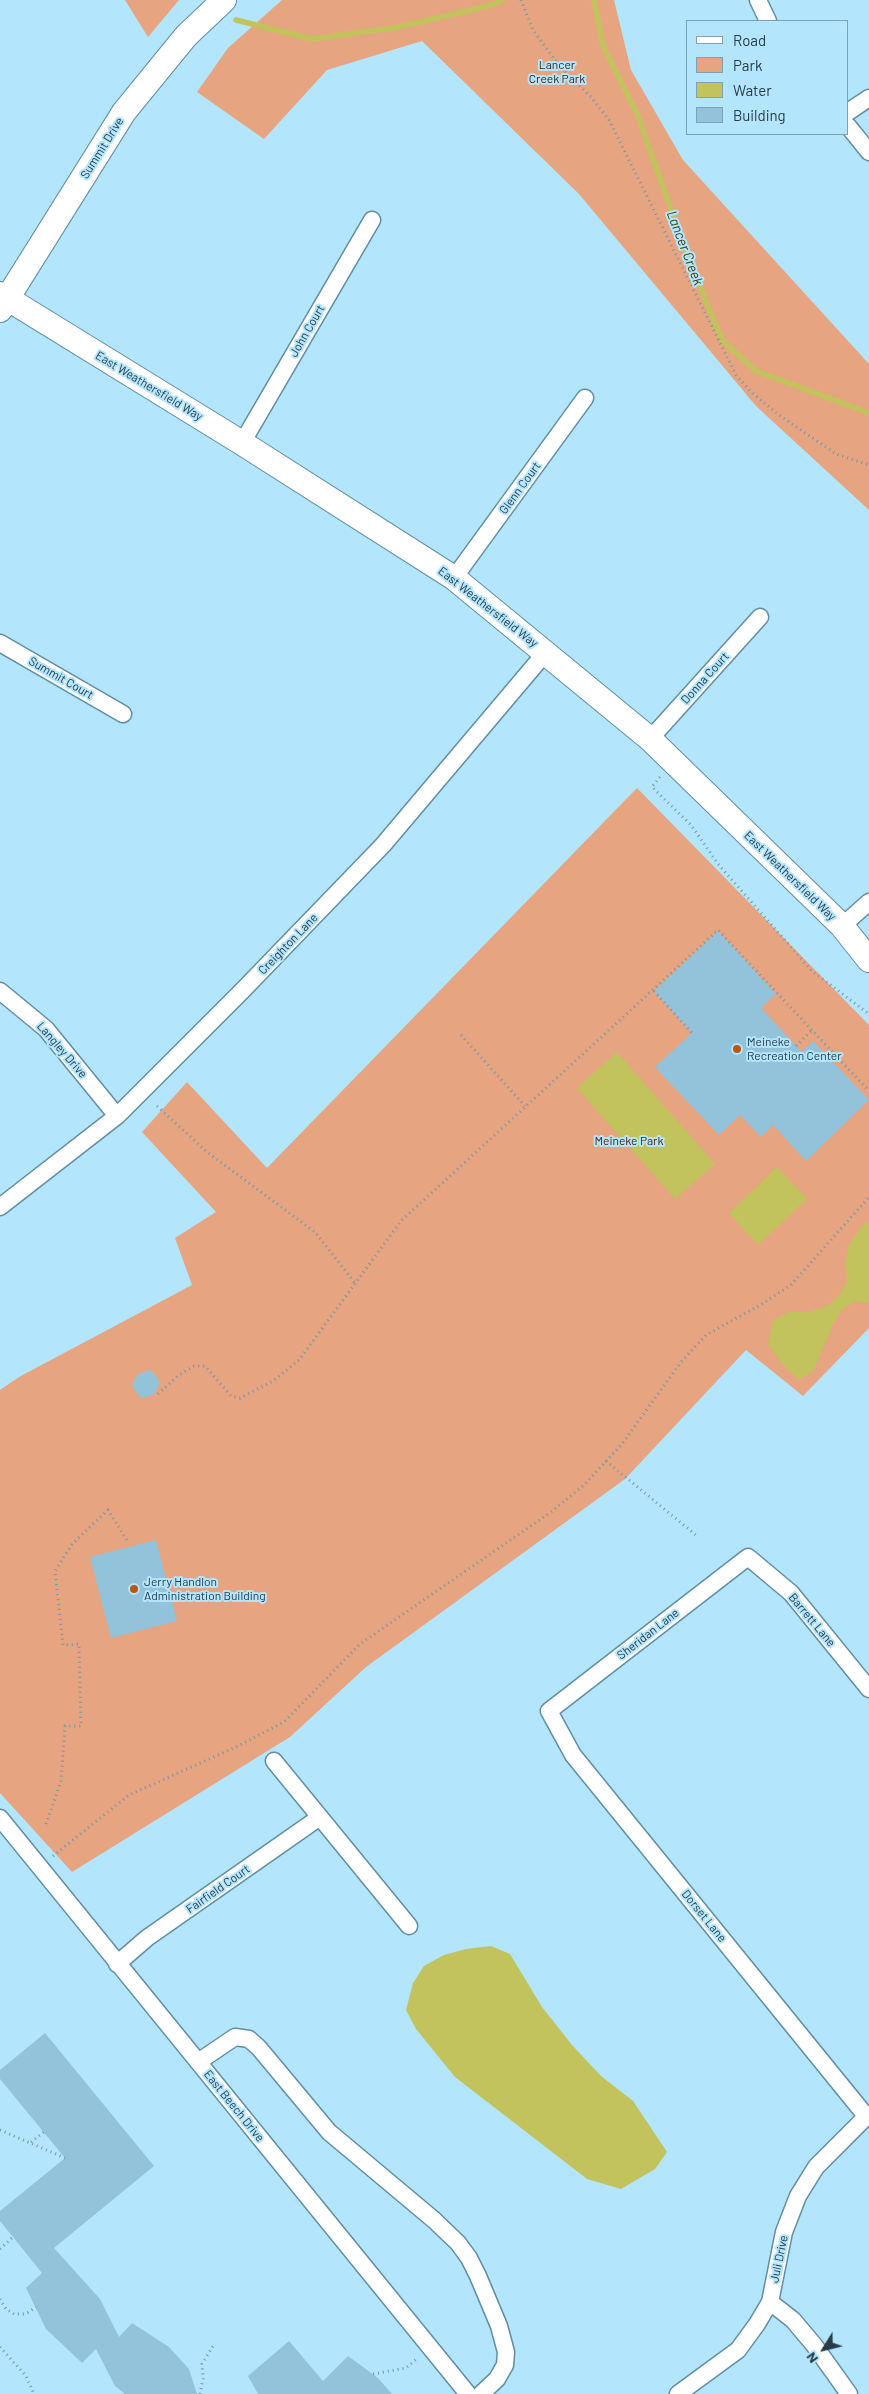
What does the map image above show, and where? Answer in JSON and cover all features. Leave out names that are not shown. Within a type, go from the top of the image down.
[{"type":"street","name":"Summit Drive","points":[[2,302],[124,112],[186,36],[224,0]]},
{"type":"street","points":[[758,0],[768,20]]},
{"type":"street","points":[[849,111],[869,98]]},
{"type":"street","points":[[849,127],[869,152]]},
{"type":"street","name":"John Court","points":[[242,443],[372,220]]},
{"type":"street","name":"East Weathersfield Way","points":[[2,302],[242,443],[454,578],[650,739],[842,926],[869,960]]},
{"type":"street","name":"Glenn Court","points":[[454,578],[585,398]]},
{"type":"street","name":"Donna Court","points":[[650,739],[760,617]]},
{"type":"street","name":"Summit Court","points":[[0,643],[123,714]]},
{"type":"street","name":"Creighton Lane","points":[[0,1207],[117,1116],[383,845],[546,652]]},
{"type":"street","points":[[842,926],[869,902]]},
{"type":"street","name":"Langley Drive","points":[[0,991],[46,1030],[117,1116]]},
{"type":"street","name":"Barrett Lane","points":[[748,1557],[791,1593],[869,1689]]},
{"type":"street","name":"Sheridan Lane","points":[[549,1711],[748,1557]]},
{"type":"street","name":"Dorset Lane","points":[[549,1711],[573,1755],[868,2115]]},
{"type":"street","points":[[274,1761],[409,1926]]},
{"type":"street","name":"Fairfield Court","points":[[117,1964],[147,1938],[320,1817]]},
{"type":"street","name":"East Beech Drive","points":[[0,1818],[468,2394]]},
{"type":"street","points":[[198,2062],[235,2037],[249,2040],[259,2048],[329,2132],[434,2220],[458,2243],[469,2258],[478,2276],[499,2326],[506,2352],[505,2365],[497,2379],[481,2394]]},
{"type":"street","name":"Juli Drive","points":[[678,2394],[738,2350],[770,2302],[784,2232],[798,2196],[816,2167],[868,2115]]},
{"type":"street","points":[[770,2302],[793,2320],[814,2345],[849,2394]]},
{"type":"path","points":[[521,0],[534,30],[561,68],[591,96],[609,120],[736,375],[750,392],[778,415],[836,454],[869,465]]},
{"type":"path","points":[[673,762],[652,787],[691,825],[718,864],[812,971],[869,1014]]},
{"type":"path","points":[[158,1394],[179,1375],[194,1366],[205,1366],[231,1396],[240,1398],[273,1380],[299,1360],[401,1221],[525,1106],[654,991],[718,930],[869,1091]]},
{"type":"path","points":[[654,991],[692,1033]]},
{"type":"path","points":[[796,1046],[812,1030]]},
{"type":"path","points":[[461,1035],[525,1106]]},
{"type":"path","points":[[157,1106],[207,1152],[315,1232],[355,1283]]},
{"type":"path","points":[[39,1867],[128,1795],[236,1747],[284,1722],[360,1644],[551,1512],[584,1485],[622,1444],[681,1362],[706,1335],[760,1305],[791,1284],[869,1197]]},
{"type":"path","points":[[606,1461],[697,1536]]},
{"type":"path","points":[[46,1824],[61,1781],[65,1726],[81,1726],[79,1644],[63,1645],[55,1571],[72,1544],[108,1510],[128,1542]]},
{"type":"path","points":[[0,2130],[65,2158]]},
{"type":"path","points":[[30,2143],[44,2132]]},
{"type":"path","points":[[0,2248],[13,2237]]},
{"type":"path","points":[[0,2299],[6,2309],[14,2314],[26,2314],[36,2307]]},
{"type":"path","points":[[200,2394],[203,2379],[202,2364],[213,2346]]},
{"type":"path","points":[[0,2347],[26,2376],[34,2394]]},
{"type":"path","points":[[373,2374],[406,2368],[430,2348]]},
{"type":"green space","points":[[125,0],[179,0],[148,37]]},
{"type":"green space","name":"Lancer Creek Park","points":[[282,0],[614,0],[631,70],[683,160],[869,364],[869,510],[756,406],[579,194],[422,41],[327,70],[264,139],[197,92],[228,48]]},
{"type":"green space","name":"Meineke Park","points":[[637,788],[869,1025],[869,1328],[803,1396],[746,1350],[625,1479],[366,1667],[290,1737],[72,1872],[0,1793],[0,1390],[19,1377],[192,1285],[175,1238],[216,1212],[142,1132],[187,1082],[267,1168]]},
{"type":"water","points":[[617,1052],[715,1164],[675,1199],[577,1088]]},
{"type":"water","points":[[777,1167],[807,1199],[758,1245],[729,1213]]},
{"type":"water","points":[[869,1222],[869,1303],[855,1301],[841,1311],[833,1324],[814,1370],[799,1380],[782,1364],[768,1344],[773,1320],[789,1312],[809,1312],[829,1305],[840,1294],[847,1281],[845,1262],[849,1245],[863,1225]]},
{"type":"water","points":[[491,1946],[510,1954],[542,2007],[572,2045],[601,2076],[633,2101],[667,2152],[655,2169],[621,2189],[587,2179],[455,2077],[416,2029],[406,2010],[413,1983],[424,1966],[444,1955],[466,1949]]},
{"type":"building","name":"Meineke Recreation Center","points":[[718,931],[776,994],[761,1008],[802,1052],[813,1041],[869,1100],[806,1161],[773,1125],[761,1137],[740,1115],[719,1135],[655,1067],[692,1033],[654,991]]},
{"type":"building","points":[[151,1370],[160,1382],[154,1395],[141,1398],[132,1386],[138,1374]]},
{"type":"building","name":"Jerry Handlon Administration Building","points":[[156,1540],[177,1621],[111,1638],[90,1557]]},
{"type":"building","points":[[45,2033],[154,2166],[54,2248],[100,2299],[119,2337],[132,2323],[169,2347],[189,2369],[197,2394],[125,2394],[115,2386],[96,2349],[82,2363],[46,2329],[26,2288],[42,2273],[0,2221],[0,2211],[65,2158],[0,2079],[0,2070]]},
{"type":"building","points":[[289,2341],[323,2381],[348,2356],[378,2378],[392,2394],[258,2394],[248,2376]]},
{"type":"waterway","name":"Lancer Creek","points":[[236,20],[312,39],[399,27],[492,5],[502,0]]},
{"type":"waterway","name":"Lancer Creek","points":[[594,0],[603,46],[638,116],[689,260],[722,340],[756,371],[869,413]]},
{"type":"place","name":"Meineke Recreation Center","points":[[737,1049]]},
{"type":"place","name":"Jerry Handlon Administration Building","points":[[134,1589]]}]
